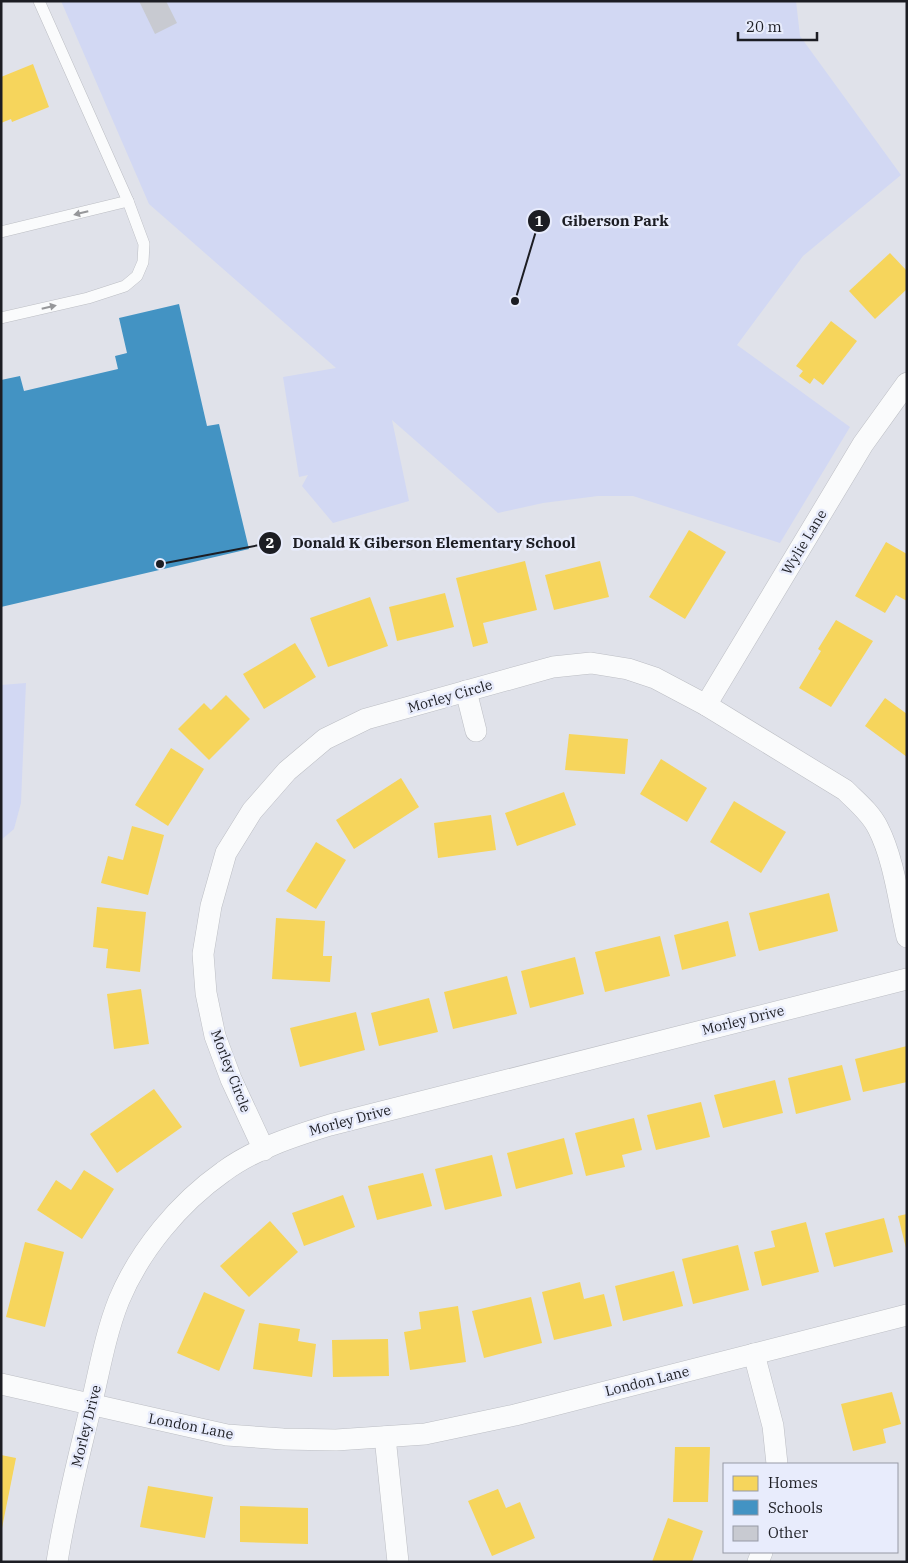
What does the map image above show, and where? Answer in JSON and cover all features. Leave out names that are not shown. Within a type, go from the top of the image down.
[{"type":"street","name":"Wylie Lane","points":[[706,705],[863,444],[907,383]]},
{"type":"street","name":"Morley Circle","points":[[264,1150],[230,1079],[214,1036],[206,993],[203,954],[210,906],[226,853],[252,810],[287,771],[325,739],[366,719],[553,667],[591,663],[628,669],[656,678],[706,705],[845,790],[863,808],[878,826],[886,849],[907,937]]},
{"type":"street","points":[[466,691],[476,730]]},
{"type":"street","name":"Morley Drive","points":[[57,1562],[64,1519],[105,1341],[120,1299],[137,1266],[159,1234],[188,1201],[224,1171],[298,1134],[330,1124],[907,979]]},
{"type":"street","name":"London Lane","points":[[1,1384],[227,1435],[336,1440],[425,1434],[472,1425],[907,1315]]},
{"type":"street","points":[[754,1354],[773,1426],[777,1463]]},
{"type":"street","points":[[385,1437],[398,1562]]},
{"type":"lane","points":[[1,318],[88,298],[125,286],[137,276],[144,262],[144,244],[128,201],[39,1]]},
{"type":"lane","points":[[1,232],[128,201]]},
{"type":"shaded area","points":[[61,1],[796,1],[800,36],[901,175],[803,256],[737,345],[850,427],[780,543],[633,496],[598,496],[543,503],[498,513],[392,420],[409,501],[333,523],[302,486],[308,475],[299,477],[283,377],[336,368],[149,204]]},
{"type":"shaded area","points":[[26,683],[21,803],[14,829],[1,840],[1,685]]},
{"type":"building: Homes","points":[[33,64],[49,107],[12,122],[11,119],[1,123],[1,77]]},
{"type":"building: Homes","points":[[890,253],[907,271],[907,289],[875,319],[849,291]]},
{"type":"building: Homes","points":[[831,321],[857,341],[823,385],[814,378],[810,384],[799,376],[803,371],[796,366]]},
{"type":"building: Homes","points":[[689,530],[726,552],[685,619],[649,597]]},
{"type":"building: Homes","points":[[886,542],[907,554],[907,601],[896,595],[885,613],[855,596]]},
{"type":"building: Homes","points":[[525,561],[537,610],[483,623],[488,643],[473,647],[456,578]]},
{"type":"building: Homes","points":[[600,561],[609,597],[554,610],[545,575]]},
{"type":"building: Homes","points":[[445,593],[454,627],[397,641],[389,607]]},
{"type":"building: Homes","points":[[370,597],[388,646],[328,667],[310,618]]},
{"type":"building: Homes","points":[[836,620],[873,641],[831,707],[799,688],[821,651],[818,649]]},
{"type":"building: Homes","points":[[295,643],[316,677],[264,709],[243,674]]},
{"type":"building: Homes","points":[[226,695],[250,719],[209,760],[178,729],[204,703],[211,710]]},
{"type":"building: Homes","points":[[885,698],[907,714],[907,757],[865,726]]},
{"type":"building: Homes","points":[[569,734],[628,739],[625,774],[565,770]]},
{"type":"building: Homes","points":[[171,748],[204,769],[168,826],[135,805]]},
{"type":"building: Homes","points":[[661,759],[707,788],[687,822],[640,794]]},
{"type":"building: Homes","points":[[401,778],[419,807],[354,849],[336,820]]},
{"type":"building: Homes","points":[[564,792],[576,825],[517,846],[505,813]]},
{"type":"building: Homes","points":[[734,801],[786,832],[761,873],[710,842]]},
{"type":"building: Homes","points":[[491,815],[496,850],[438,858],[434,823]]},
{"type":"building: Homes","points":[[132,826],[164,835],[148,895],[101,883],[108,856],[123,860]]},
{"type":"building: Homes","points":[[316,842],[346,860],[316,909],[286,891]]},
{"type":"building: Homes","points":[[829,893],[838,931],[759,951],[749,913]]},
{"type":"building: Homes","points":[[97,907],[146,912],[140,972],[106,968],[108,949],[93,947]]},
{"type":"building: Homes","points":[[276,918],[325,921],[323,956],[332,956],[330,982],[272,979]]},
{"type":"building: Homes","points":[[728,921],[736,956],[682,970],[674,935]]},
{"type":"building: Homes","points":[[660,936],[670,976],[605,992],[595,952]]},
{"type":"building: Homes","points":[[575,957],[584,994],[530,1008],[521,971]]},
{"type":"building: Homes","points":[[507,976],[517,1014],[453,1029],[444,992]]},
{"type":"building: Homes","points":[[141,989],[149,1044],[114,1049],[107,994]]},
{"type":"building: Homes","points":[[429,998],[438,1032],[379,1046],[371,1013]]},
{"type":"building: Homes","points":[[356,1012],[365,1050],[300,1067],[290,1028]]},
{"type":"building: Homes","points":[[907,1046],[907,1082],[863,1092],[855,1059]]},
{"type":"building: Homes","points":[[842,1065],[851,1100],[796,1114],[788,1078]]},
{"type":"building: Homes","points":[[775,1080],[783,1113],[723,1128],[714,1095]]},
{"type":"building: Homes","points":[[154,1089],[182,1127],[117,1173],[90,1134]]},
{"type":"building: Homes","points":[[701,1102],[710,1137],[656,1150],[647,1115]]},
{"type":"building: Homes","points":[[634,1118],[642,1150],[622,1155],[625,1167],[586,1176],[575,1133]]},
{"type":"building: Homes","points":[[564,1138],[573,1174],[516,1189],[507,1153]]},
{"type":"building: Homes","points":[[492,1155],[502,1196],[445,1210],[435,1169]]},
{"type":"building: Homes","points":[[84,1170],[114,1189],[82,1239],[37,1210],[56,1180],[71,1190]]},
{"type":"building: Homes","points":[[423,1173],[432,1206],[377,1220],[368,1186]]},
{"type":"building: Homes","points":[[343,1195],[355,1227],[304,1246],[292,1213]]},
{"type":"building: Homes","points":[[907,1214],[907,1248],[906,1248],[898,1216]]},
{"type":"building: Homes","points":[[884,1218],[893,1252],[834,1267],[825,1233]]},
{"type":"building: Homes","points":[[270,1221],[298,1252],[249,1297],[220,1266]]},
{"type":"building: Homes","points":[[806,1222],[819,1272],[762,1286],[754,1252],[775,1247],[771,1231]]},
{"type":"building: Homes","points":[[25,1242],[64,1252],[45,1327],[6,1317]]},
{"type":"building: Homes","points":[[738,1245],[749,1290],[693,1304],[682,1259]]},
{"type":"building: Homes","points":[[674,1271],[683,1306],[623,1321],[615,1286]]},
{"type":"building: Homes","points":[[580,1282],[584,1299],[604,1294],[612,1326],[554,1340],[542,1292]]},
{"type":"building: Homes","points":[[204,1292],[245,1310],[219,1371],[177,1353]]},
{"type":"building: Homes","points":[[531,1297],[542,1343],[484,1358],[472,1311]]},
{"type":"building: Homes","points":[[458,1306],[466,1362],[410,1370],[404,1332],[421,1329],[419,1312]]},
{"type":"building: Homes","points":[[259,1323],[300,1329],[298,1341],[316,1344],[312,1377],[253,1369]]},
{"type":"building: Homes","points":[[388,1339],[389,1376],[333,1377],[332,1340]]},
{"type":"building: Homes","points":[[892,1392],[901,1424],[883,1429],[886,1443],[853,1451],[841,1404]]},
{"type":"building: Homes","points":[[675,1447],[710,1447],[708,1502],[673,1502]]},
{"type":"building: Homes","points":[[1,1455],[16,1458],[2,1528],[1,1528]]},
{"type":"building: Homes","points":[[148,1486],[213,1497],[205,1538],[140,1527]]},
{"type":"building: Homes","points":[[498,1489],[506,1508],[520,1502],[535,1538],[492,1556],[468,1501]]},
{"type":"building: Homes","points":[[240,1506],[308,1508],[308,1544],[240,1542]]},
{"type":"building: Homes","points":[[668,1518],[703,1531],[692,1562],[652,1562]]},
{"type":"building: Schools","points":[[179,304],[207,426],[219,424],[249,549],[1,607],[1,380],[20,376],[24,391],[118,369],[115,356],[127,353],[119,318]]},
{"type":"building: Other","points":[[139,1],[166,1],[177,23],[155,34]]},
{"type":"place","name":"Giberson Park","points":[[515,301]]},
{"type":"place","name":"Donald K Giberson Elementary School","points":[[160,564]]}]
